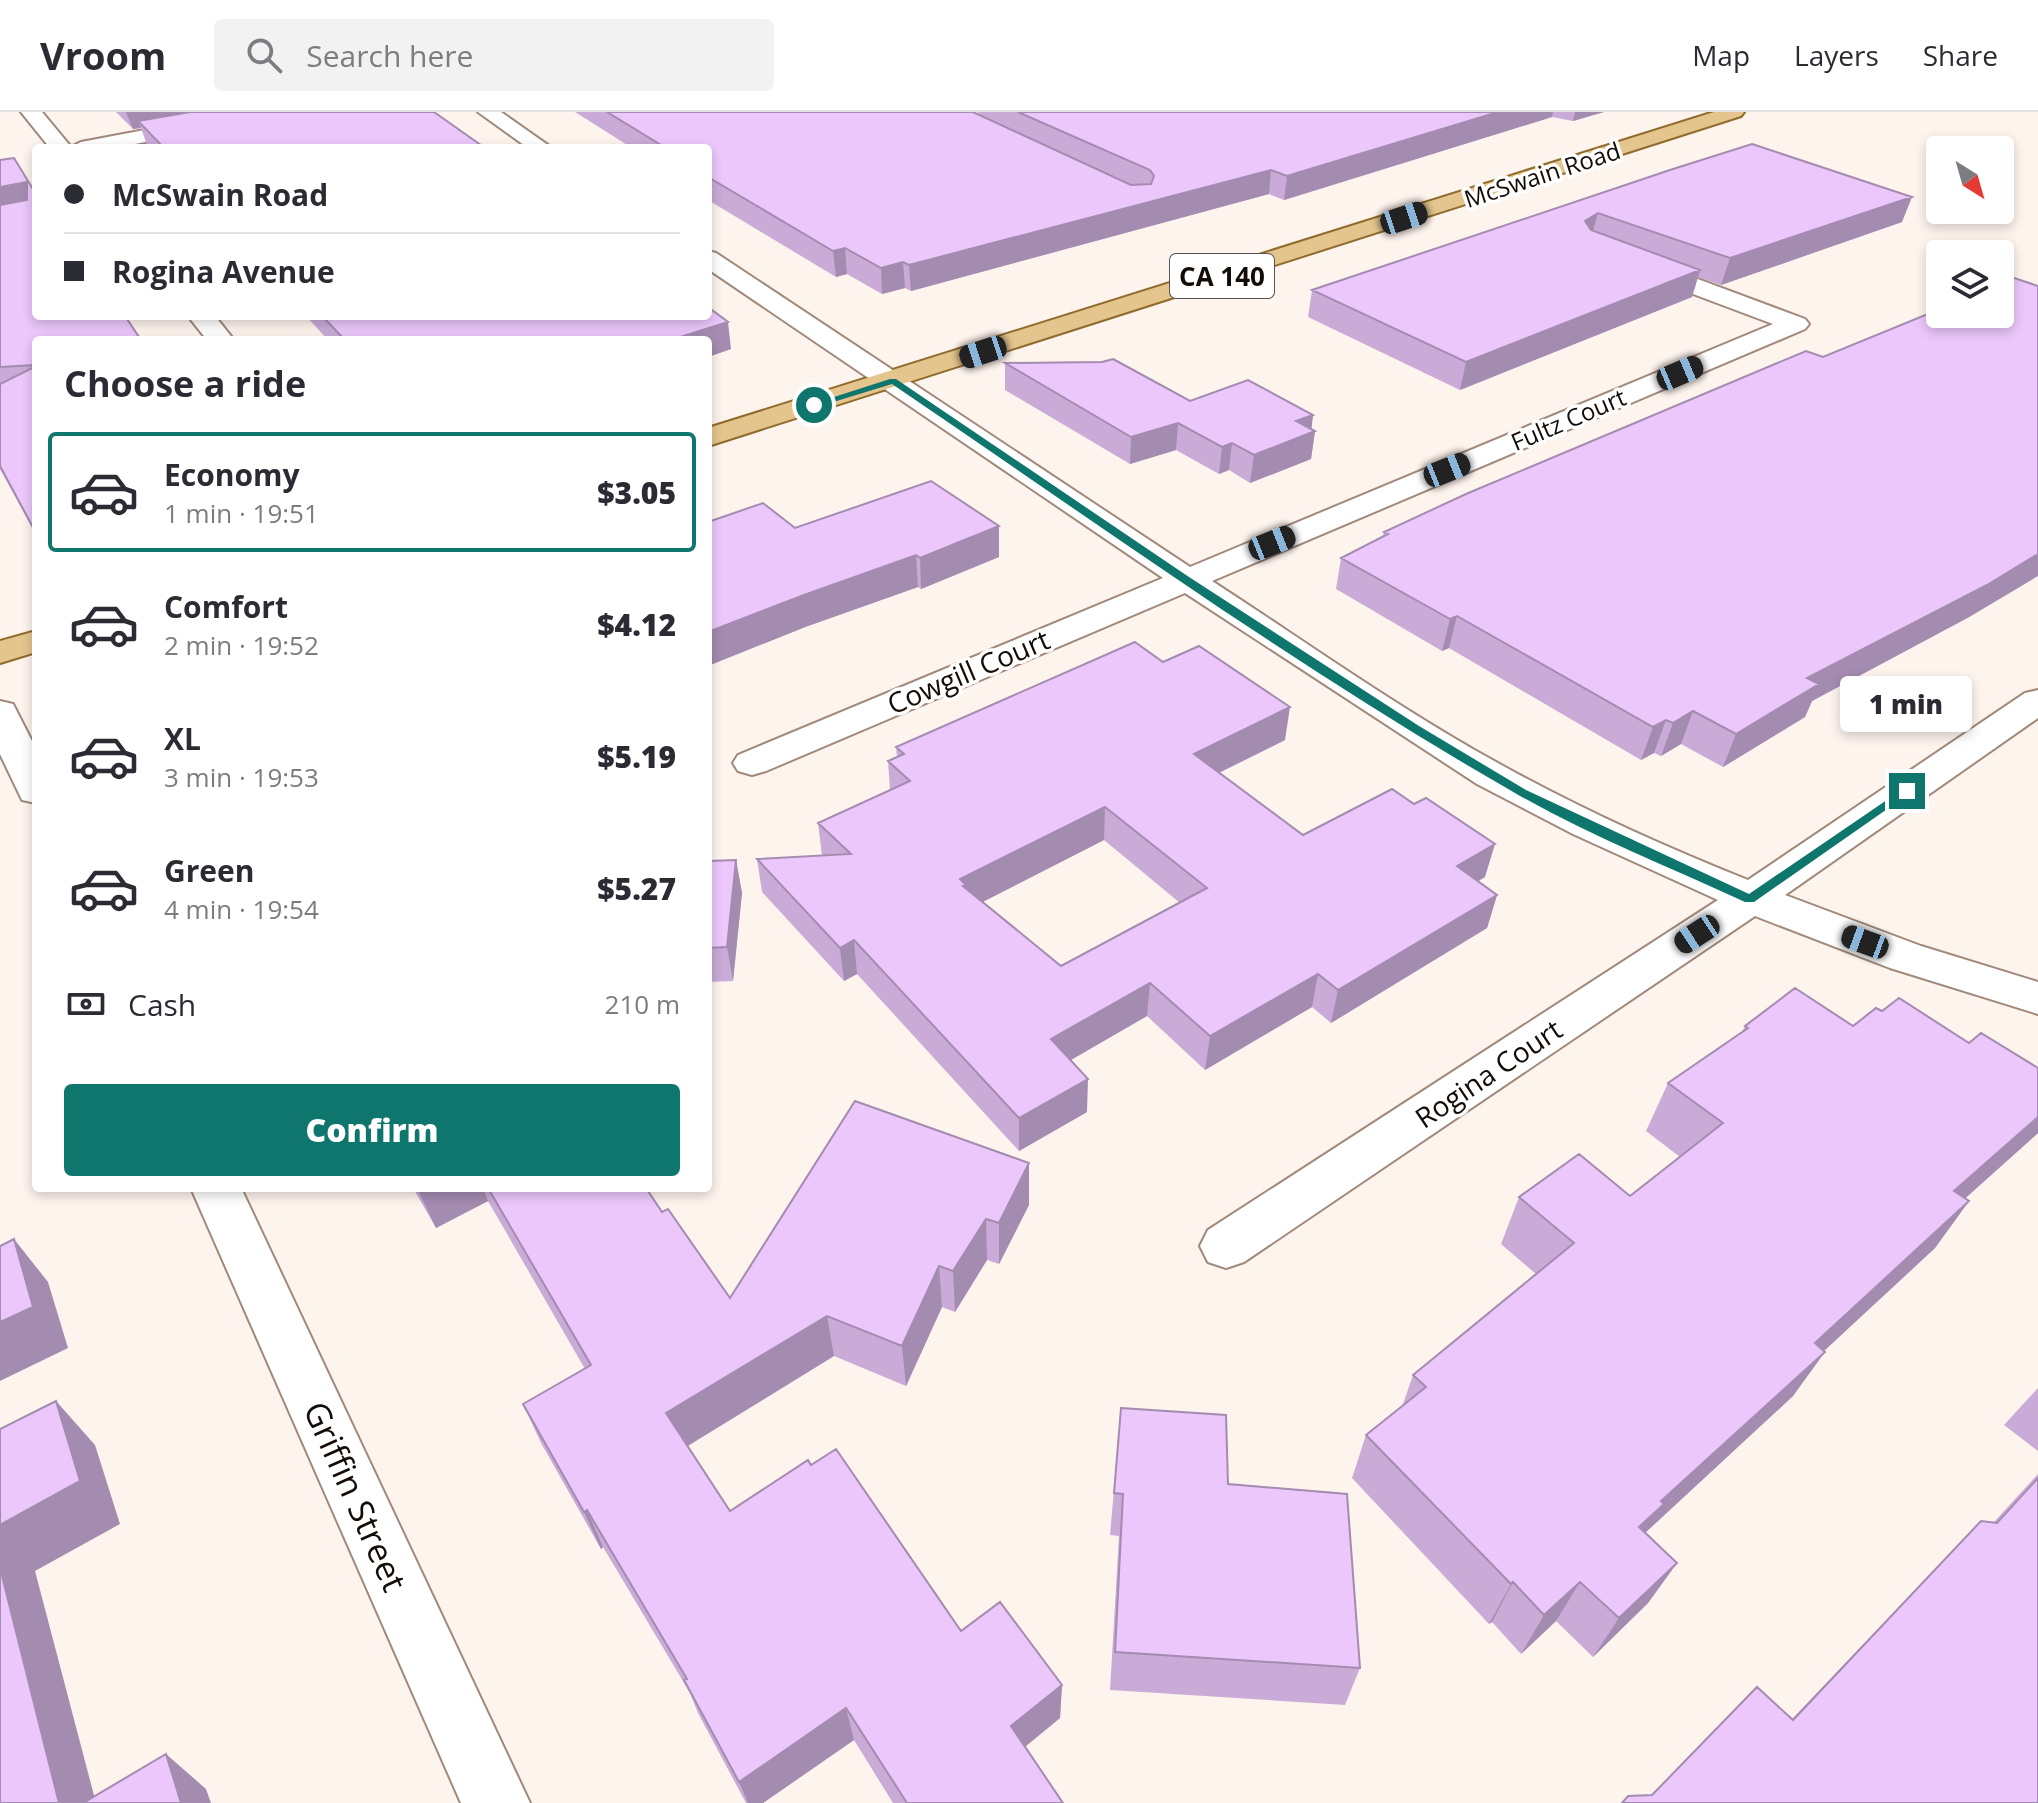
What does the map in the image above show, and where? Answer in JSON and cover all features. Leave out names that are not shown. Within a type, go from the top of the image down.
[{"type":"main road","name":"McSwain Road","points":[[712,436],[893,381],[1734,112]]},
{"type":"main road","points":[[0,652],[32,642]]},
{"type":"street","points":[[31,112],[58,144]]},
{"type":"street","points":[[102,144],[272,112]]},
{"type":"street","points":[[488,112],[536,144]]},
{"type":"street","name":"Fultz Court","points":[[1185,579],[1796,324],[1608,253]]},
{"type":"street","points":[[712,261],[1185,579],[1415,729],[1522,793],[1750,899],[1952,974],[2038,998]]},
{"type":"street","points":[[204,320],[218,336]]},
{"type":"street","name":"Cowgill Court","points":[[752,763],[1185,579]]},
{"type":"street","name":"Rogina Court","points":[[1226,1246],[1750,899],[2038,701]]},
{"type":"street","points":[[0,712],[32,782]]},
{"type":"street","name":"Griffin Street","points":[[218,1192],[496,1803]]},
{"type":"building","points":[[190,112],[434,112],[479,144],[160,144],[138,121]]},
{"type":"building","points":[[607,112],[973,112],[1131,185],[1151,184],[1154,176],[1150,170],[1018,112],[1498,112],[1287,176],[1271,170],[909,265],[903,262],[881,268],[845,248],[833,251],[712,179],[712,144],[659,144]]},
{"type":"building","points":[[1752,144],[1912,197],[1730,258],[1598,213],[1585,221],[1591,230],[1700,270],[1466,362],[1312,290],[1673,169]]},
{"type":"building","points":[[14,158],[32,187],[32,320],[128,320],[138,336],[32,336],[32,365],[0,367],[0,205],[27,200],[27,182],[0,187],[0,160]]},
{"type":"building","points":[[2014,278],[2038,286],[2038,554],[1987,585],[1807,678],[1819,684],[1736,734],[1693,711],[1673,723],[1666,720],[1653,727],[1457,616],[1450,619],[1341,558],[1388,534],[1384,532],[1466,494],[1806,351],[1823,357],[1926,315],[1926,328],[2014,328]]},
{"type":"building","points":[[712,310],[728,322],[684,336],[341,336],[326,320],[712,320]]},
{"type":"building","points":[[1113,359],[1190,401],[1248,380],[1313,415],[1296,421],[1315,431],[1254,455],[1232,443],[1222,447],[1178,423],[1131,437],[1005,363],[1102,362]]},
{"type":"building","points":[[32,368],[32,526],[0,466],[0,384]]},
{"type":"building","points":[[931,481],[999,526],[920,558],[916,555],[712,630],[712,521],[763,503],[795,528]]},
{"type":"building","points":[[1135,642],[1163,662],[1199,646],[1290,707],[1194,754],[1303,835],[1392,789],[1414,804],[1426,798],[1495,844],[1457,866],[1497,895],[1338,990],[1318,974],[1210,1036],[1150,983],[1051,1039],[1088,1079],[1019,1118],[854,940],[840,948],[757,859],[851,854],[818,823],[910,781],[888,761],[904,754],[896,747]],"holes":[[[1105,807],[1207,888],[1061,966],[963,886],[966,885],[960,879]]]},
{"type":"building","points":[[736,860],[727,947],[712,948],[712,861]]},
{"type":"building","points":[[1795,988],[1853,1026],[1876,1008],[1882,1011],[1899,998],[1969,1043],[1981,1033],[2038,1068],[2038,1117],[1954,1191],[1969,1201],[1815,1343],[1825,1352],[1661,1501],[1664,1504],[1639,1527],[1677,1563],[1619,1618],[1580,1582],[1544,1615],[1366,1435],[1426,1387],[1413,1375],[1574,1243],[1519,1197],[1579,1154],[1630,1196],[1723,1123],[1668,1083],[1748,1028],[1745,1026]]},
{"type":"building","points":[[855,1101],[1029,1163],[999,1223],[986,1219],[953,1271],[939,1266],[902,1346],[827,1316],[666,1413],[730,1511],[808,1460],[811,1465],[836,1449],[961,1631],[1000,1602],[1062,1685],[1011,1726],[1063,1803],[907,1803],[846,1708],[739,1782],[684,1680],[687,1679],[587,1510],[584,1512],[523,1404],[591,1365],[490,1192],[649,1192],[662,1212],[668,1209],[730,1298]]},
{"type":"building","points":[[14,1239],[33,1307],[0,1322],[0,1246]]},
{"type":"building","points":[[56,1401],[80,1481],[0,1525],[0,1429]]},
{"type":"building","points":[[1121,1408],[1226,1415],[1228,1484],[1347,1494],[1360,1668],[1115,1652],[1123,1494],[1114,1493]]},
{"type":"building","points":[[2038,1478],[2038,1803],[1622,1803],[1628,1796],[1652,1795],[1757,1687],[1793,1720],[1981,1521],[1997,1523]]},
{"type":"building","points":[[0,1568],[59,1803],[0,1803]]},
{"type":"building","points":[[166,1754],[181,1803],[83,1803]]},
{"type":"route","points":[[814,405],[893,381],[1185,579],[1415,729],[1522,793],[1750,899],[1907,791]]}]
